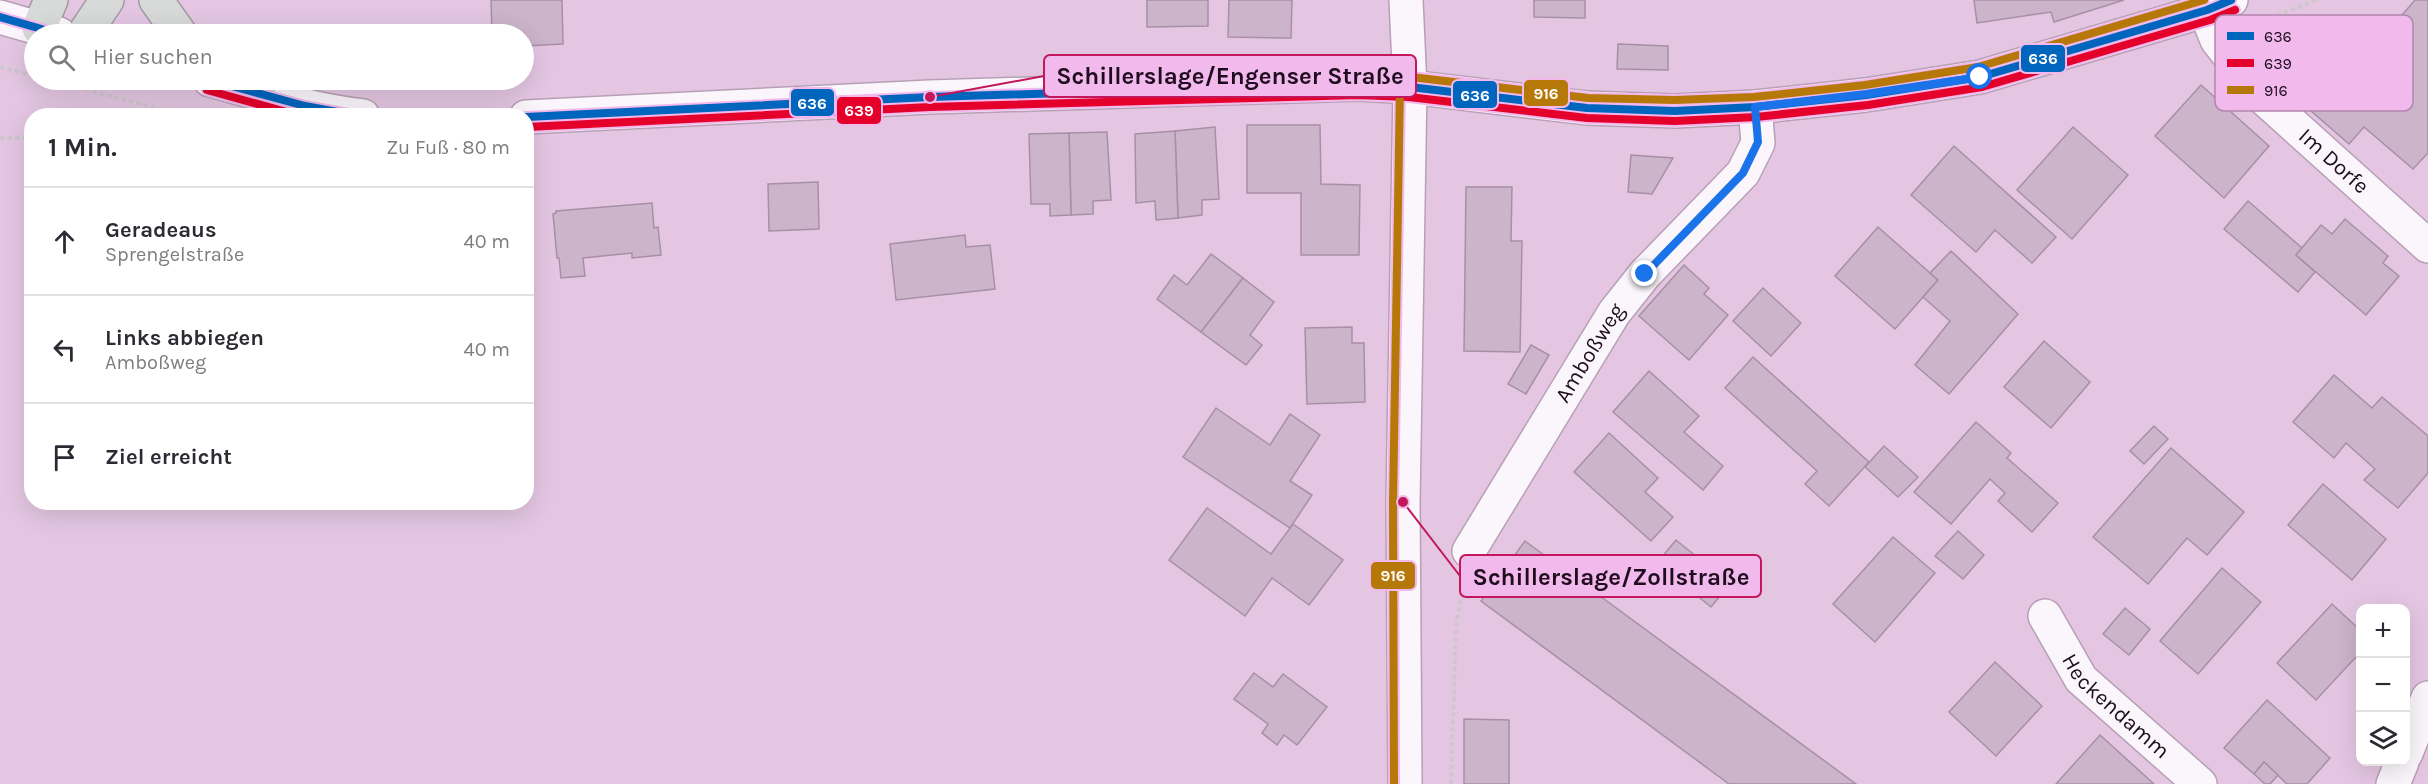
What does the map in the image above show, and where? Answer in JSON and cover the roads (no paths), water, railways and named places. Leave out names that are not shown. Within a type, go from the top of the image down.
[{"type":"highway","points":[[91,24],[107,0]]},
{"type":"highway","points":[[156,0],[173,24]]},
{"type":"street","points":[[1405,784],[1403,502],[1410,87],[1406,0]]},
{"type":"street","points":[[534,117],[930,97],[1358,84],[1410,87],[1587,108],[1675,111],[1755,107],[1980,77],[2213,3]]},
{"type":"street","name":"Im Dorfe","points":[[2213,3],[2215,22]]},
{"type":"street","points":[[0,17],[50,21]]},
{"type":"street","points":[[259,90],[320,108]]},
{"type":"street","name":"Amboßweg","points":[[1469,551],[1614,313],[1645,274],[1743,173],[1758,142],[1755,107]]},
{"type":"street","name":"Im Dorfe","points":[[2278,111],[2428,246]]},
{"type":"street","name":"Heckendamm","points":[[2045,616],[2081,680],[2200,784]]},
{"type":"street","points":[[2410,743],[2428,698]]},
{"type":"street","points":[[2393,784],[2400,766]]},
{"type":"place","name":"Schillerslage/Engenser Straße","points":[[930,97]]},
{"type":"place","name":"Schillerslage/Zollstraße","points":[[1403,502]]}]
